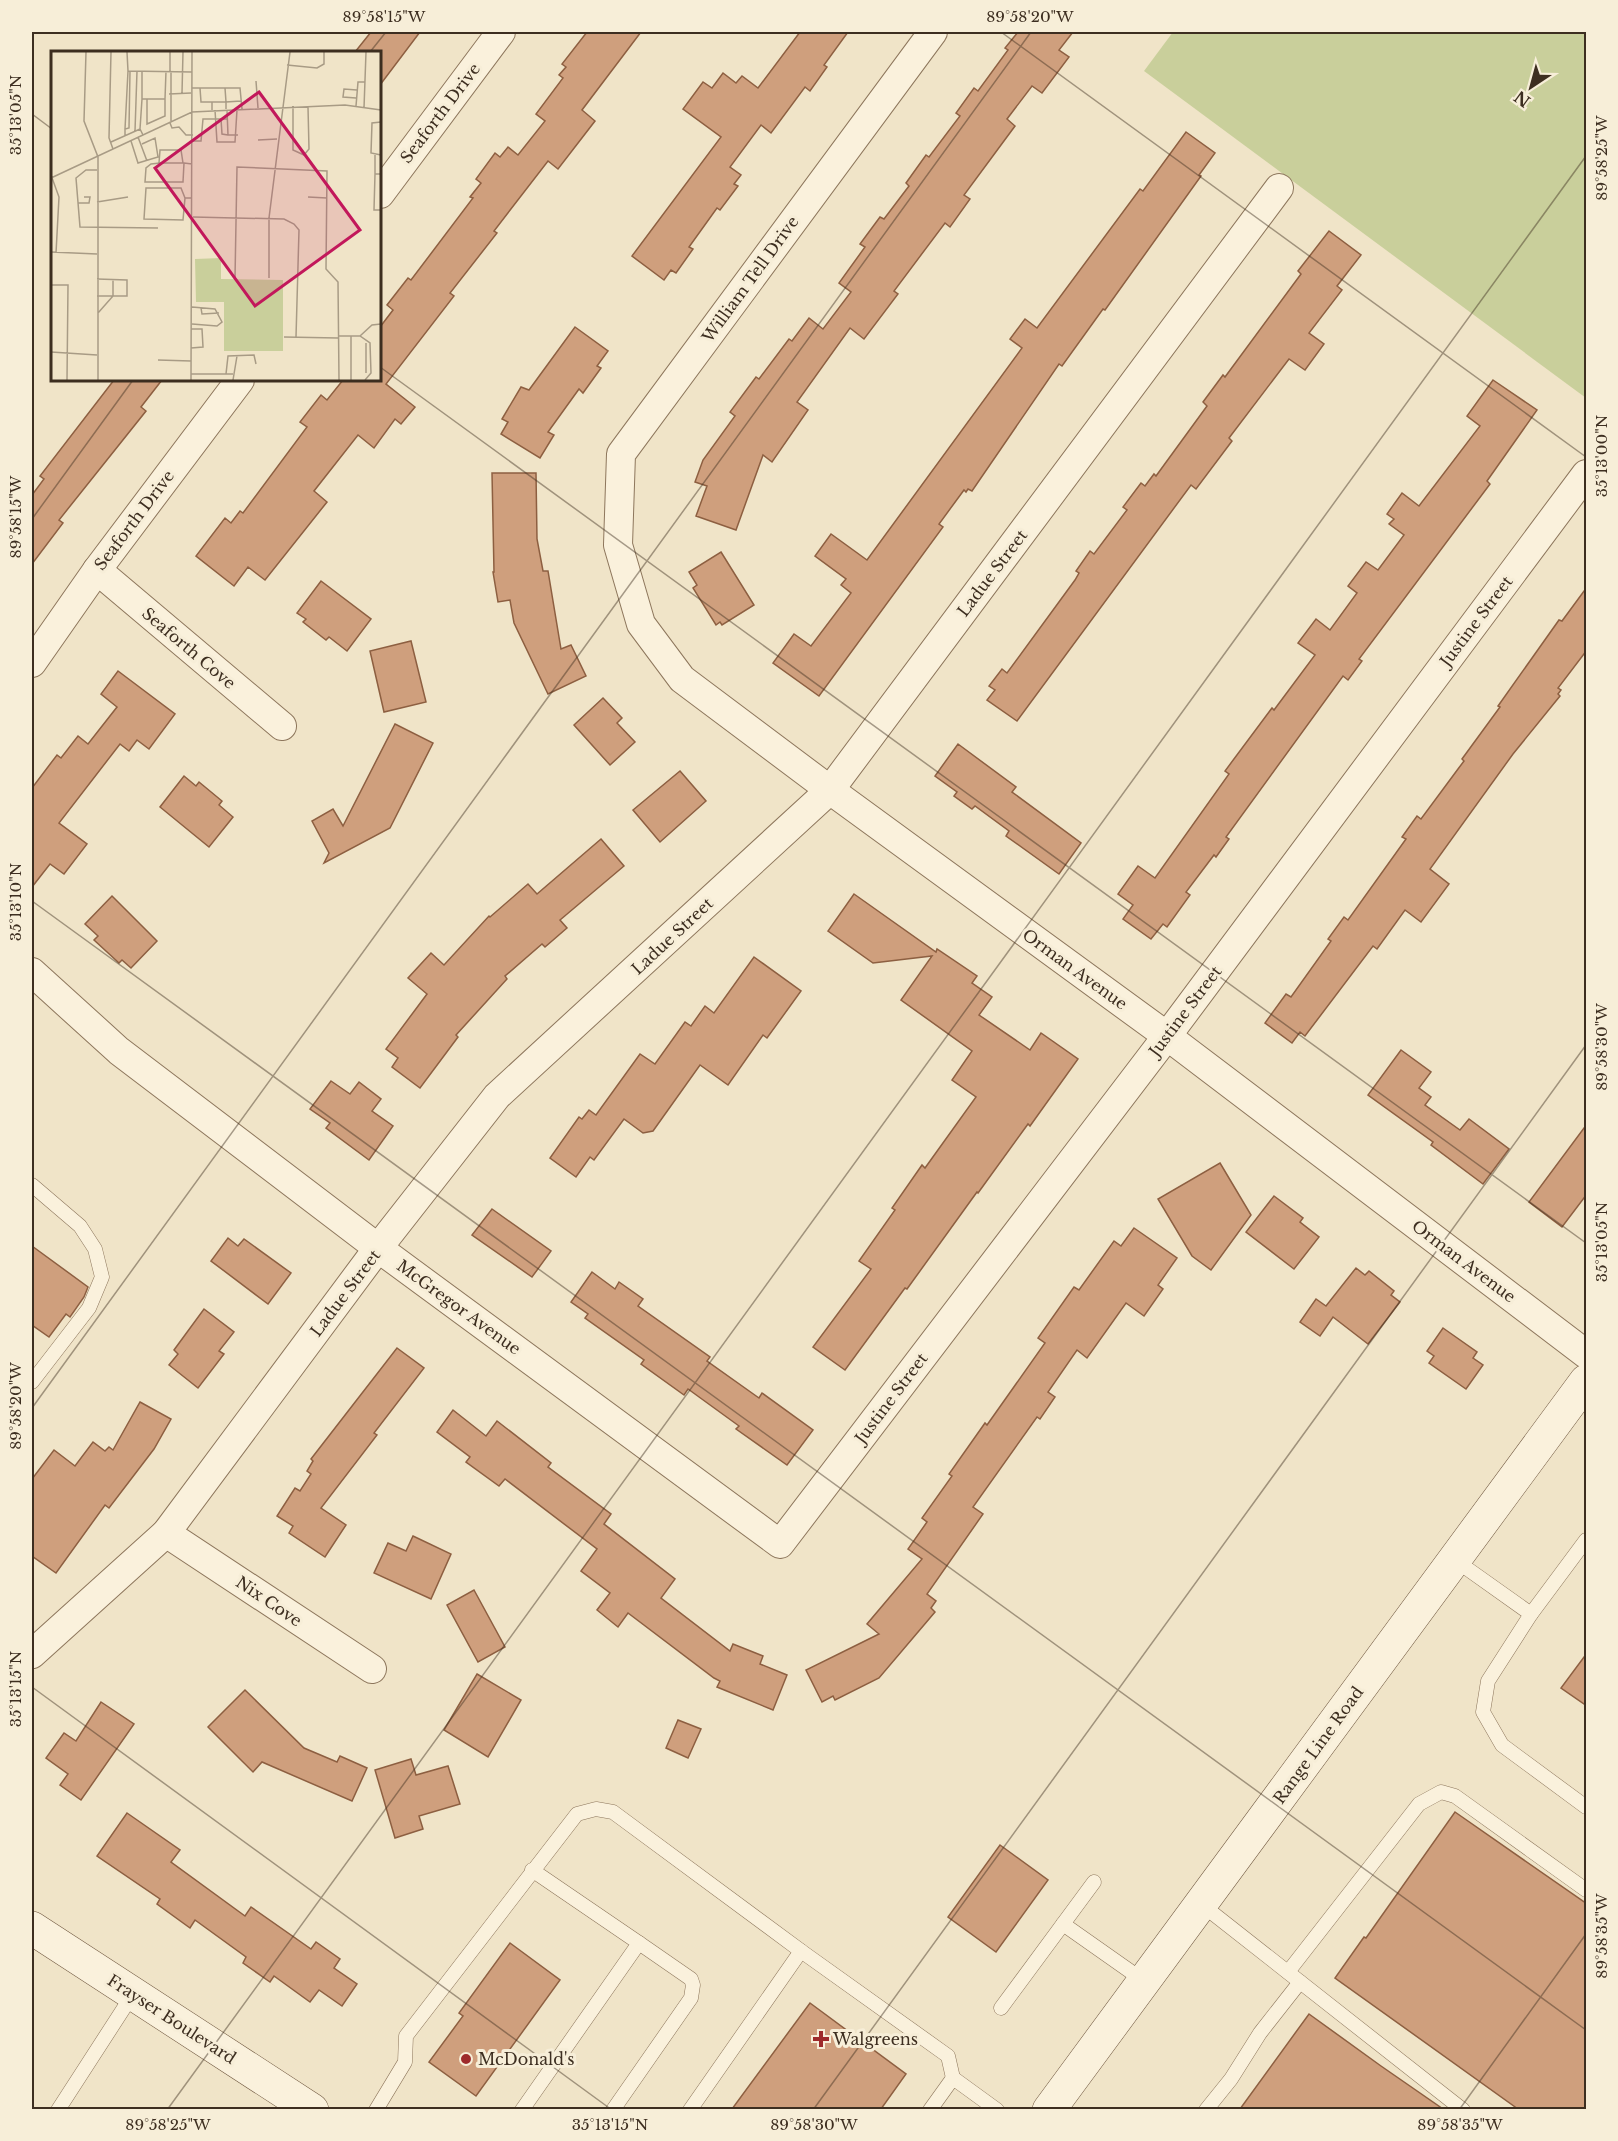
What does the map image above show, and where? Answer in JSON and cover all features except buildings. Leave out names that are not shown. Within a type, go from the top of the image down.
[{"type":"main road","name":"Range Line Road","points":[[1054,2108],[1200,1904],[1587,1381]]},
{"type":"main road","name":"Frayser Boulevard","points":[[32,1928],[303,2107]]},
{"type":"street","name":"Seaforth Drive","points":[[381,193],[501,32]]},
{"type":"street","name":"William Tell Drive","points":[[618,545],[621,454],[933,32]]},
{"type":"street","name":"Ladue Street","points":[[32,1654],[166,1533],[378,1248],[497,1096],[830,790],[1279,188]]},
{"type":"street","name":"Seaforth Drive","points":[[32,663],[97,570],[239,381]]},
{"type":"street","name":"Justine Street","points":[[780,1544],[1167,1036],[1587,474]]},
{"type":"street","name":"Orman Avenue","points":[[618,545],[641,624],[681,679],[1167,1036],[1587,1354]]},
{"type":"street","name":"Seaforth Cove","points":[[97,570],[282,726]]},
{"type":"street","name":"McGregor Avenue","points":[[32,972],[119,1051],[378,1248],[780,1544]]},
{"type":"street","name":"Nix Cove","points":[[166,1533],[372,1669]]},
{"type":"lane","points":[[32,1185],[80,1226],[95,1249],[102,1277],[89,1308],[32,1382]]},
{"type":"lane","points":[[1587,1540],[1531,1614],[1488,1681],[1483,1712],[1502,1745],[1587,1807]]},
{"type":"lane","points":[[1455,1560],[1531,1614]]},
{"type":"lane","points":[[1288,1972],[1419,1804],[1442,1792],[1455,1796],[1587,1890]]},
{"type":"lane","points":[[376,2109],[405,2062],[406,2036],[577,1814],[596,1809],[613,1812],[948,2056],[953,2078],[997,2109]]},
{"type":"lane","points":[[532,1870],[691,1979],[693,1992],[691,1998],[613,2109]]},
{"type":"lane","points":[[1001,2008],[1094,1882]]},
{"type":"lane","points":[[1200,1904],[1463,2109]]},
{"type":"lane","points":[[1063,1924],[1144,1981]]},
{"type":"lane","points":[[530,2107],[639,1943]]},
{"type":"lane","points":[[690,2109],[801,1951]]},
{"type":"lane","points":[[1206,2109],[1231,2079],[1260,2033],[1300,1982]]},
{"type":"lane","points":[[61,2108],[133,1994]]},
{"type":"lane","points":[[930,2109],[953,2078]]},
{"type":"green space","points":[[1173,32],[1586,32],[1586,398],[1144,71]]},
{"type":"place","name":"Walgreens","points":[[821,2039]]},
{"type":"place","name":"McDonald's","points":[[466,2059]]}]
